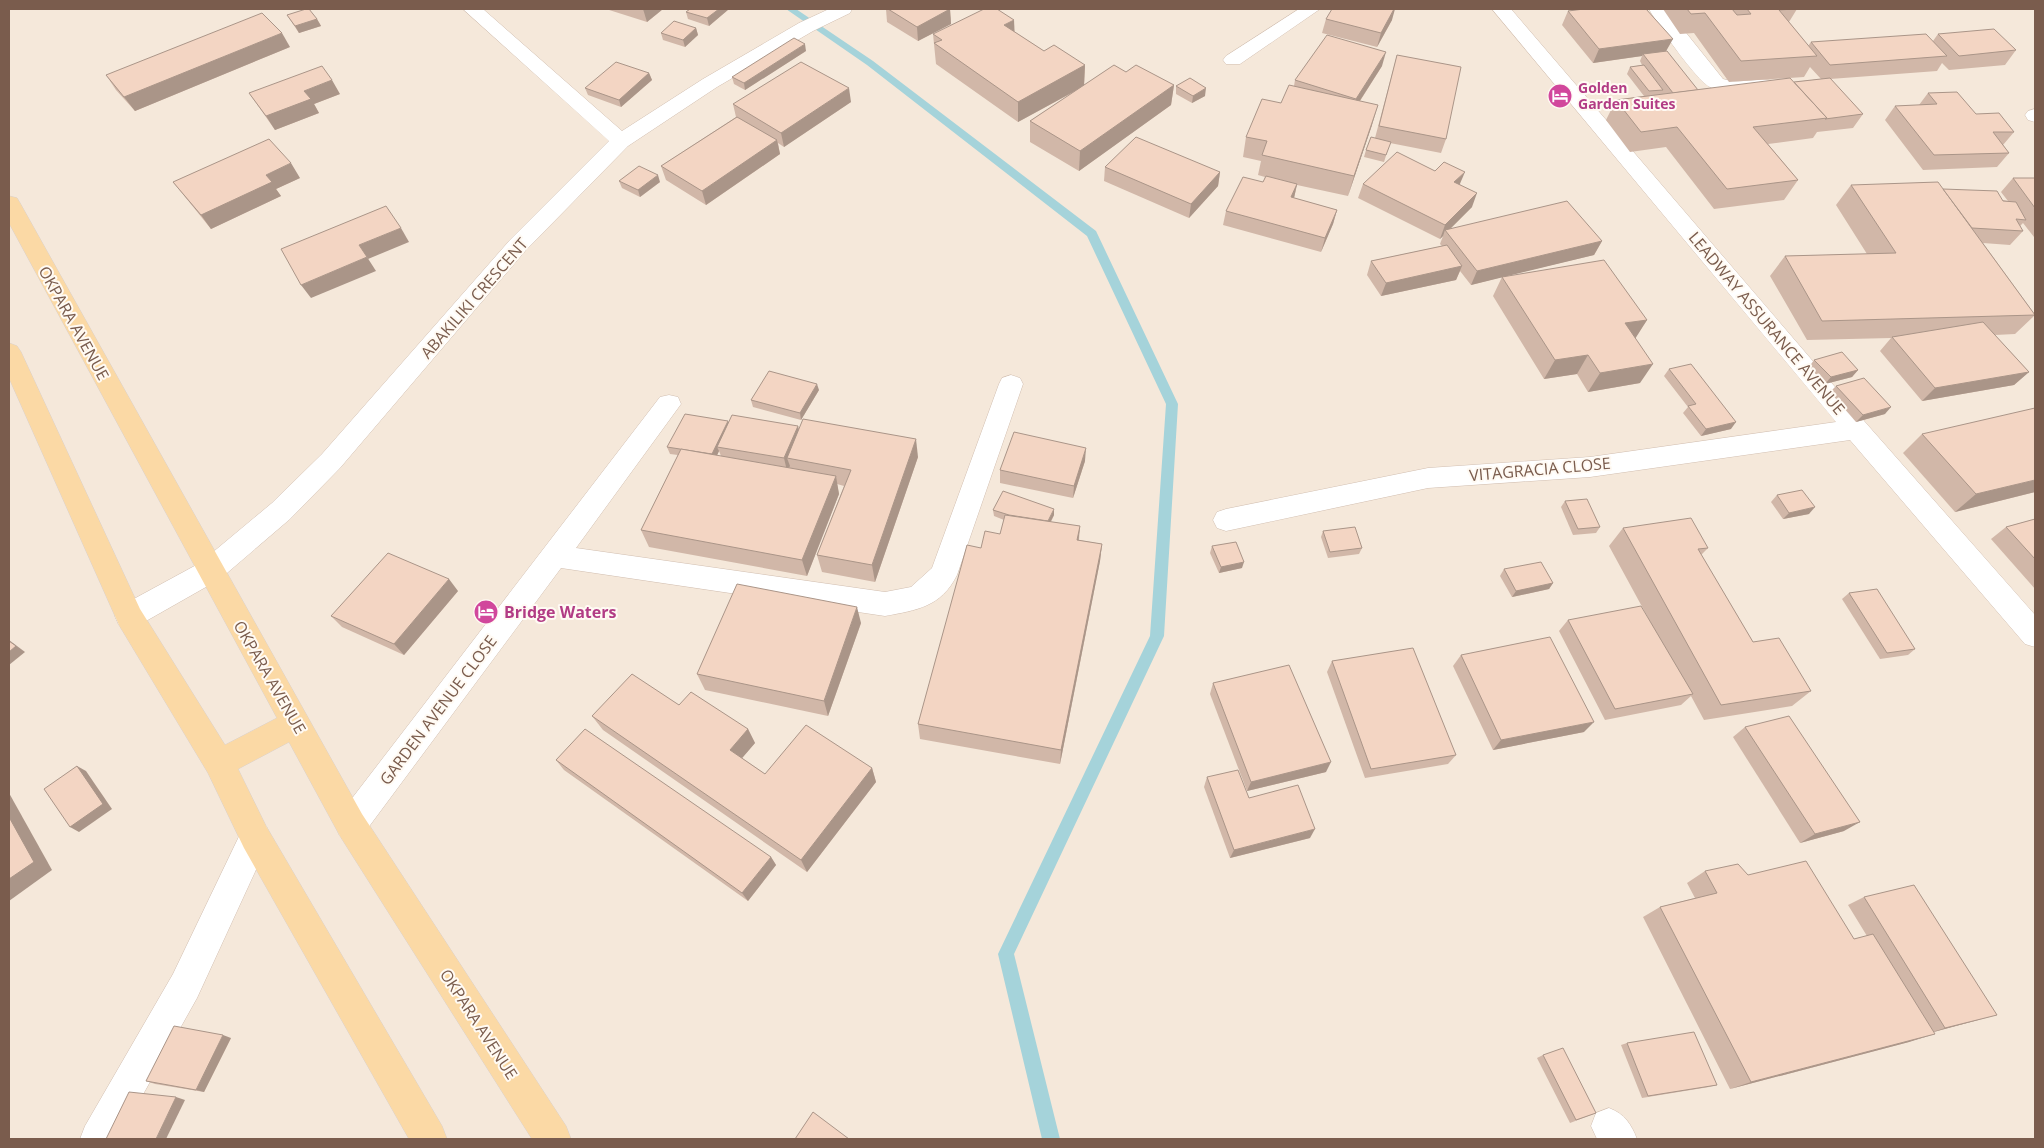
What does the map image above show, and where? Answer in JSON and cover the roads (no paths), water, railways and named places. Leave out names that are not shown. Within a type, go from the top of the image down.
[{"type":"main road","name":"OKPARA AVENUE","points":[[9,203],[210,572],[297,723],[351,825],[553,1139]]},
{"type":"main road","points":[[9,352],[129,616],[220,763],[255,837],[429,1139]]},
{"type":"main road","points":[[220,763],[297,723]]},
{"type":"street","points":[[472,9],[621,141]]},
{"type":"street","points":[[1233,60],[1311,9]]},
{"type":"street","name":"LEADWAY ASSURANCE AVENUE","points":[[1500,9],[1856,429],[2035,635]]},
{"type":"street","points":[[1658,9],[1705,73],[1715,83],[1738,88],[1790,83]]},
{"type":"street","name":"ABAKILIKI CRESCENT","points":[[129,616],[210,572],[281,511],[330,461],[518,246],[621,141],[710,83],[806,27],[836,12]]},
{"type":"street","points":[[556,556],[884,604],[919,598],[943,575],[1011,384]]},
{"type":"street","name":"GARDEN AVENUE CLOSE","points":[[351,825],[669,404]]},
{"type":"street","name":"VITAGRACIA CLOSE","points":[[1226,520],[1428,478],[1590,467],[1856,429]]},
{"type":"street","points":[[98,1139],[186,986],[255,837]]},
{"type":"waterway","points":[[790,9],[870,63],[1092,234],[1172,404],[1157,636],[1006,954],[1051,1139]]},
{"type":"place","name":"Golden Garden Suites","points":[[1560,96]]},
{"type":"place","name":"Bridge Waters","points":[[486,612]]}]
